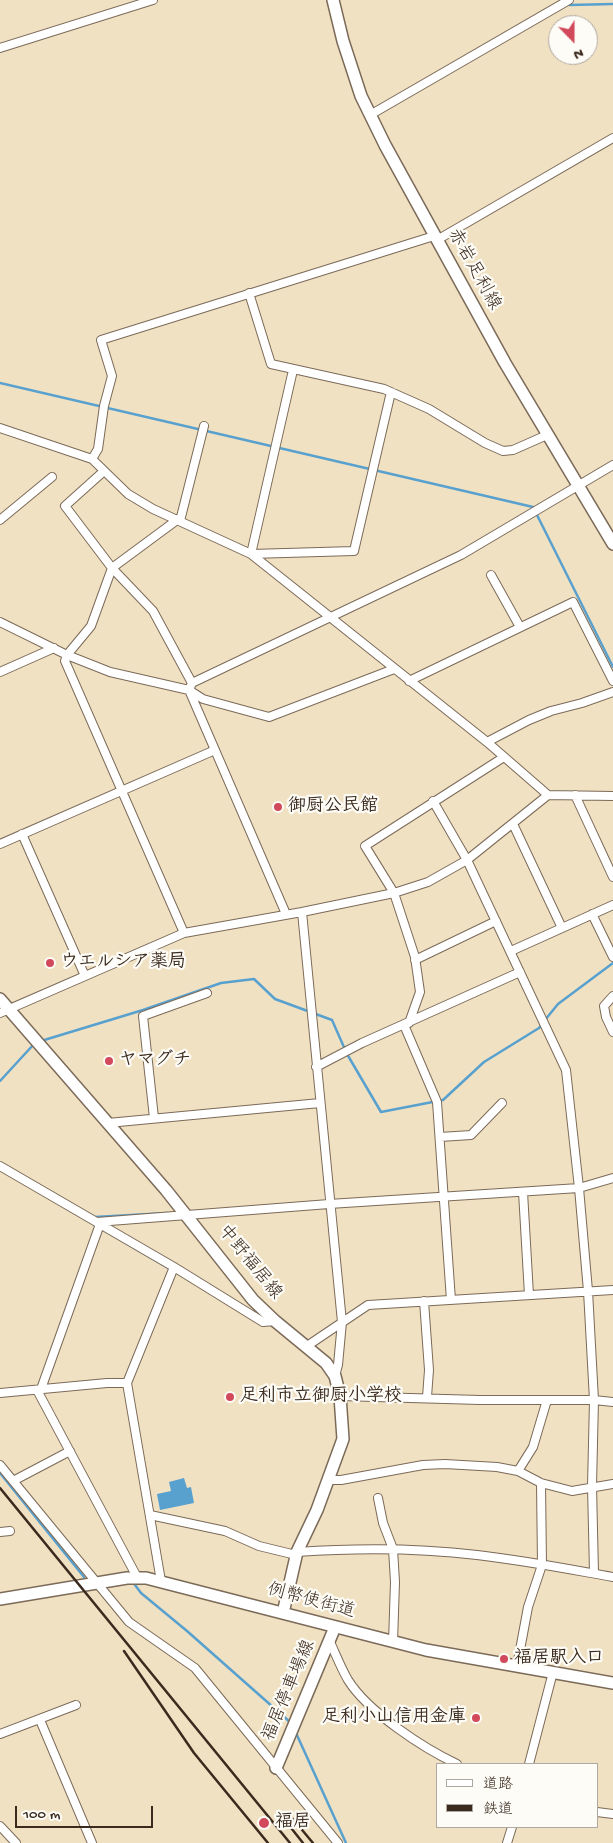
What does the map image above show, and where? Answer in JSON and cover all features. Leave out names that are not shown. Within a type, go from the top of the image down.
[{"type":"main road","name":"赤岩足利線","points":[[333,0],[351,68],[370,115],[435,238],[505,363],[613,544]]},
{"type":"main road","name":"中野福居線","points":[[0,999],[4,1012],[108,1123],[187,1215],[253,1300],[275,1321],[326,1363],[335,1376],[340,1396],[343,1440],[328,1480],[296,1553],[283,1614]]},
{"type":"main road","name":"例幣使街道","points":[[0,1599],[137,1577],[161,1581],[426,1650],[613,1683]]},
{"type":"main road","name":"福居停車場線","points":[[276,1768],[335,1627]]},
{"type":"street","points":[[0,48],[153,0]]},
{"type":"street","points":[[370,115],[569,0]]},
{"type":"street","points":[[92,459],[98,449],[104,406],[112,376],[101,340],[249,293],[435,238],[613,138]]},
{"type":"street","points":[[249,293],[271,364],[373,385],[392,392],[429,409],[485,443],[502,451],[513,450],[547,435]]},
{"type":"street","points":[[251,554],[293,370]]},
{"type":"street","points":[[251,554],[354,551],[392,392]]},
{"type":"street","points":[[184,933],[65,660],[91,626],[112,568],[181,517],[204,426]]},
{"type":"street","points":[[0,428],[92,459],[128,494],[154,509],[251,554],[487,742],[548,794],[613,796]]},
{"type":"street","points":[[190,687],[329,617],[461,555],[613,465]]},
{"type":"street","points":[[104,471],[65,506],[112,568],[152,611],[190,687],[215,750],[286,914]]},
{"type":"street","points":[[0,520],[52,477]]},
{"type":"street","points":[[491,575],[520,627]]},
{"type":"street","points":[[409,680],[573,602],[613,681]]},
{"type":"street","points":[[0,622],[67,655],[110,672],[190,687],[203,699],[270,717],[394,669]]},
{"type":"street","points":[[0,672],[54,648]]},
{"type":"street","points":[[487,742],[551,711],[613,692]]},
{"type":"street","points":[[0,844],[215,750]]},
{"type":"street","points":[[451,1300],[438,1102],[406,1024],[420,992],[415,960],[394,893],[365,846],[504,757]]},
{"type":"street","points":[[4,1012],[184,933],[394,893],[428,882],[467,860],[548,794]]},
{"type":"street","points":[[575,795],[613,877]]},
{"type":"street","points":[[433,801],[467,860],[566,1070],[588,1291],[594,1400],[592,1486],[594,1573]]},
{"type":"street","points":[[513,824],[562,928]]},
{"type":"street","points":[[22,834],[85,976]]},
{"type":"street","points":[[511,952],[613,905]]},
{"type":"street","points":[[302,912],[342,1322],[338,1365],[335,1376]]},
{"type":"street","points":[[592,914],[613,957]]},
{"type":"street","points":[[415,960],[496,921]]},
{"type":"street","points":[[316,1067],[520,972]]},
{"type":"street","points":[[154,1118],[143,1016],[207,993]]},
{"type":"street","points":[[613,996],[604,1006],[606,1017],[613,1032]]},
{"type":"street","points":[[108,1123],[320,1103]]},
{"type":"street","points":[[440,1137],[471,1135],[502,1103]]},
{"type":"street","points":[[0,1166],[174,1267],[263,1322],[275,1321]]},
{"type":"street","points":[[98,1223],[330,1204],[579,1188],[613,1178]]},
{"type":"street","points":[[523,1192],[529,1295]]},
{"type":"street","points":[[98,1223],[39,1389],[137,1577]]},
{"type":"street","points":[[161,1581],[127,1383],[174,1267]]},
{"type":"street","points":[[307,1346],[368,1305],[613,1290]]},
{"type":"street","points":[[424,1302],[428,1370],[427,1398]]},
{"type":"street","points":[[0,1393],[107,1383],[127,1383]]},
{"type":"street","points":[[340,1396],[594,1400],[613,1402]]},
{"type":"street","points":[[518,1471],[533,1447],[547,1400]]},
{"type":"street","points":[[13,1481],[70,1451]]},
{"type":"street","points":[[0,1464],[129,1622],[195,1668],[338,1843]]},
{"type":"street","points":[[328,1480],[341,1480],[423,1465],[445,1464],[496,1467],[518,1471],[541,1483],[572,1491],[592,1486],[613,1484]]},
{"type":"street","points":[[517,1666],[528,1607],[542,1565],[541,1483]]},
{"type":"street","points":[[378,1498],[383,1523],[393,1549],[396,1582],[393,1642]]},
{"type":"street","points":[[150,1515],[225,1532],[259,1546],[296,1553],[358,1548],[477,1555],[613,1577]]},
{"type":"street","points":[[0,1532],[10,1531]]},
{"type":"street","points":[[330,1642],[348,1680],[356,1690],[400,1730],[455,1763]]},
{"type":"street","points":[[529,1763],[553,1672]]},
{"type":"street","points":[[0,1734],[76,1705]]},
{"type":"street","points":[[40,1720],[92,1843]]},
{"type":"street","points":[[598,1812],[613,1814]]},
{"type":"street","points":[[0,1826],[16,1843]]},
{"type":"street","points":[[507,1843],[512,1828]]},
{"type":"water","points":[[184,1478],[187,1488],[191,1487],[194,1503],[160,1510],[157,1494],[171,1491],[169,1482]]},
{"type":"waterway","points":[[568,3],[569,5],[613,4]]},
{"type":"waterway","points":[[0,383],[533,507],[613,667]]},
{"type":"waterway","points":[[545,1020],[558,1004],[613,963]]},
{"type":"waterway","points":[[41,1041],[143,1010],[221,983],[254,979],[275,999],[332,1020],[347,1054],[381,1112],[443,1100],[484,1062],[542,1025]]},
{"type":"waterway","points":[[0,1081],[34,1044]]},
{"type":"waterway","points":[[42,1194],[170,1269]]},
{"type":"waterway","points":[[95,1217],[167,1213]]},
{"type":"waterway","points":[[0,1473],[84,1577]]},
{"type":"waterway","points":[[135,1585],[141,1593],[291,1723]]},
{"type":"waterway","points":[[296,1733],[346,1843]]},
{"type":"railway","points":[[0,1488],[290,1843]]},
{"type":"railway","points":[[124,1651],[194,1753],[268,1843]]},
{"type":"railway","points":[[293,1819],[313,1843]]},
{"type":"railway","points":[[288,1824],[303,1843]]},
{"type":"place","name":"御厨公民館","points":[[278,807]]},
{"type":"place","name":"ウエルシア薬局","points":[[50,963]]},
{"type":"place","name":"ヤマグチ","points":[[109,1061]]},
{"type":"place","name":"足利市立御厨小学校","points":[[230,1397]]},
{"type":"place","name":"福居駅入口","points":[[504,1659]]},
{"type":"place","name":"足利小山信用金庫","points":[[476,1718]]},
{"type":"place","name":"福居","points":[[264,1823]]}]
